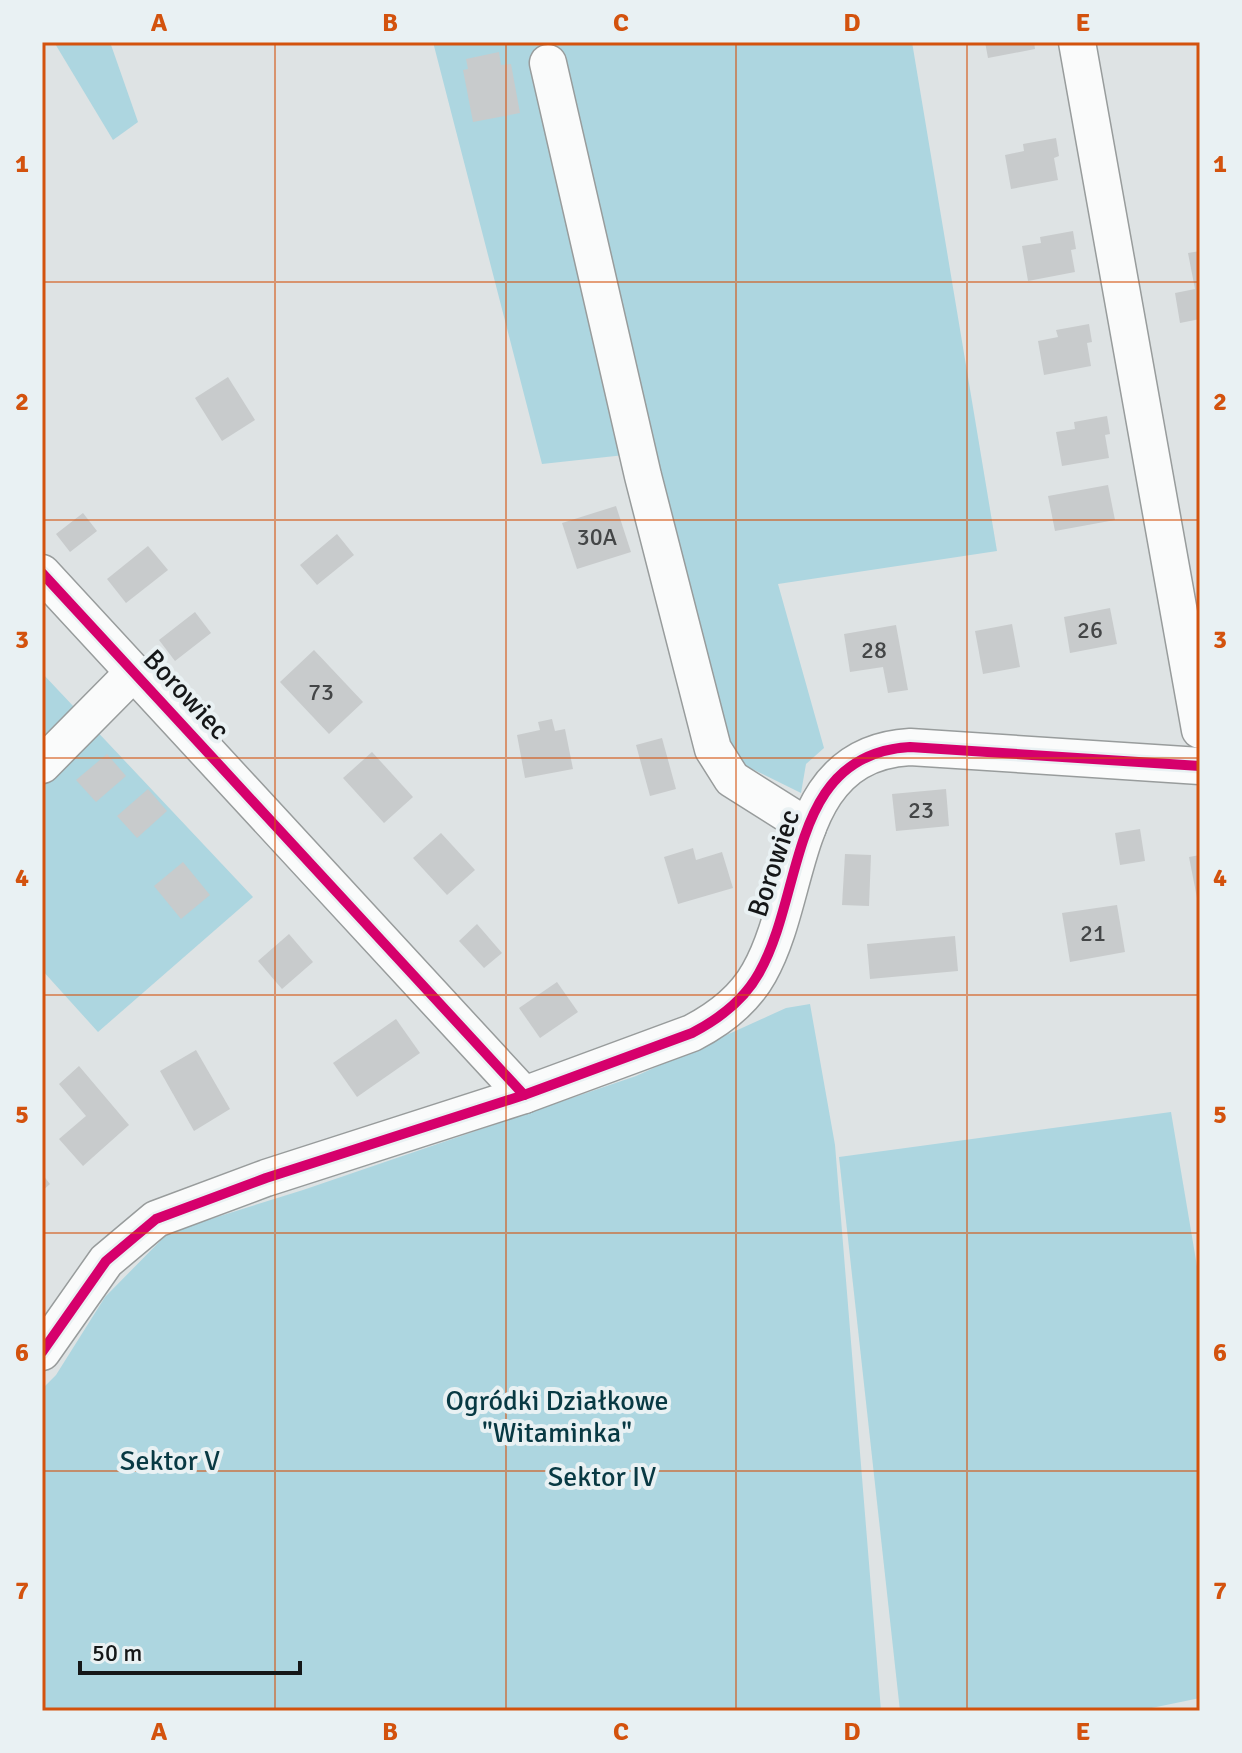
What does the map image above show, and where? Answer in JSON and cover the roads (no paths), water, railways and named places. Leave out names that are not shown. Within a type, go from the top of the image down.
[{"type":"street","points":[[1077,42],[1200,730]]},
{"type":"street","points":[[548,63],[643,476],[713,749],[732,779],[808,827]]},
{"type":"street","name":"Borowiec","points":[[42,573],[524,1095]]},
{"type":"street","points":[[42,765],[134,672]]},
{"type":"street","name":"Borowiec","points":[[42,1352],[106,1261],[156,1219],[266,1178],[524,1095],[692,1033],[735,1004],[768,956],[808,827],[821,796],[845,769],[871,755],[898,748],[1200,766]]},
{"type":"park label","name":"Ogródki Działkowe \"Witaminka\"","points":[[557,1416]]},
{"type":"park label","name":"Sektor V","points":[[170,1460]]},
{"type":"park label","name":"Sektor IV","points":[[602,1476]]}]
